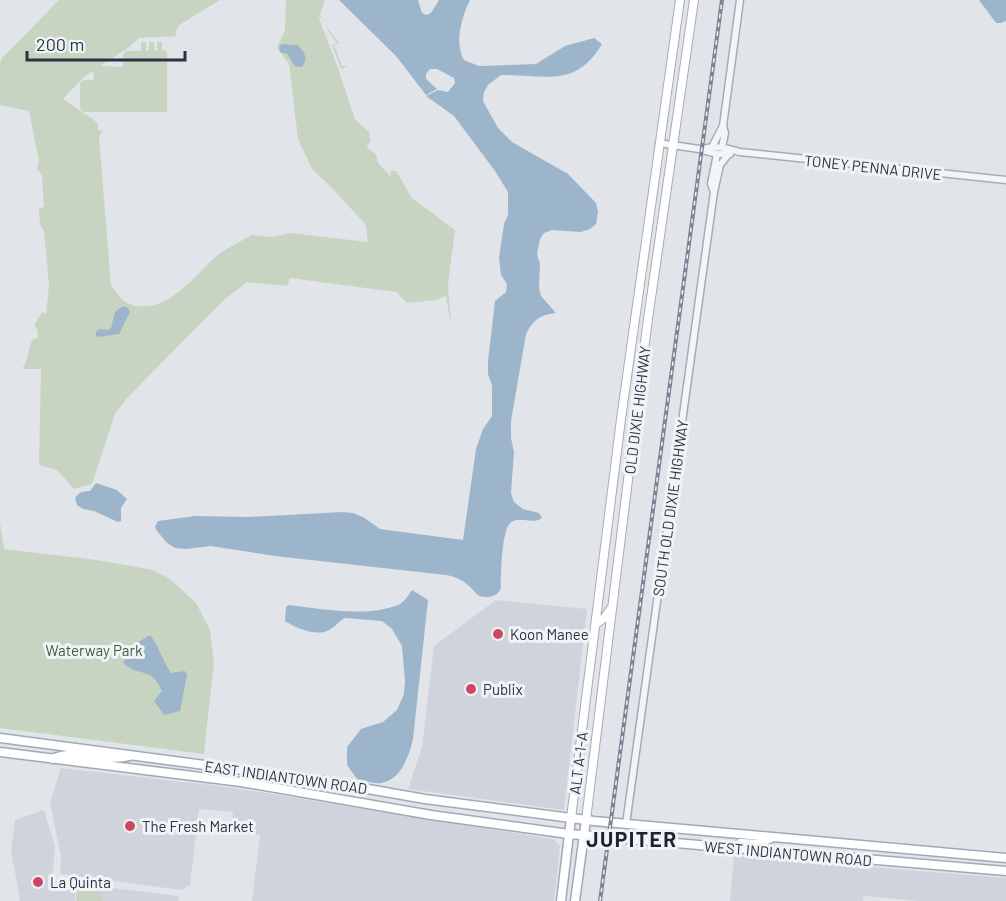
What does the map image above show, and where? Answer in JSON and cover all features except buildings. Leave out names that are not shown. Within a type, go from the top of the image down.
[{"type":"main road","name":"OLD DIXIE HIGHWAY","points":[[596,624],[621,419],[680,0]]},
{"type":"main road","name":"OLD DIXIE HIGHWAY","points":[[586,820],[647,326],[694,0]]},
{"type":"main road","points":[[596,624],[604,618],[613,605]]},
{"type":"main road","name":"ALT A-1-A","points":[[561,901],[596,624]]},
{"type":"main road","name":"EAST INDIANTOWN ROAD","points":[[0,738],[311,779],[425,799],[571,818]]},
{"type":"main road","name":"EAST INDIANTOWN ROAD","points":[[0,752],[252,784],[423,813],[569,834]]},
{"type":"main road","points":[[52,759],[68,753],[110,759],[133,755]]},
{"type":"main road","points":[[423,813],[425,799]]},
{"type":"main road","name":"WEST INDIANTOWN ROAD","points":[[571,818],[1006,858]]},
{"type":"main road","points":[[575,901],[586,820]]},
{"type":"main road","name":"WEST INDIANTOWN ROAD","points":[[569,834],[1006,871]]},
{"type":"main road","points":[[690,845],[698,841],[758,844],[771,838]]},
{"type":"main road","points":[[767,851],[783,843],[855,848],[866,845]]},
{"type":"street","points":[[712,147],[723,126],[740,0]]},
{"type":"street","points":[[722,147],[725,133],[723,126]]},
{"type":"street","name":"TONEY PENNA DRIVE","points":[[659,143],[702,149],[717,154],[740,153]]},
{"type":"street","name":"TONEY PENNA DRIVE","points":[[702,149],[722,147],[740,153],[1006,180]]},
{"type":"street","name":"SOUTH OLD DIXIE HIGHWAY","points":[[714,192],[711,184],[717,154]]},
{"type":"street","name":"SOUTH OLD DIXIE HIGHWAY","points":[[626,824],[714,192],[720,165],[728,155]]},
{"type":"shaded area","points":[[496,600],[587,609],[564,810],[408,789],[422,747],[434,646]]},
{"type":"shaded area","points":[[61,768],[227,787],[553,839],[560,846],[554,901],[252,901],[260,835],[231,830],[233,812],[199,809],[190,885],[182,890],[60,874],[61,857],[50,802]]},
{"type":"shaded area","points":[[44,810],[55,847],[52,880],[76,884],[75,901],[20,901],[11,850],[15,820]]},
{"type":"shaded area","points":[[734,856],[1006,878],[1006,901],[919,901],[864,896],[863,901],[730,901]]},
{"type":"shaded area","points":[[88,885],[178,896],[179,901],[97,901]]},
{"type":"green space","points":[[59,0],[220,0],[179,25],[175,33],[177,36],[139,38],[100,66],[123,67],[123,54],[126,51],[141,51],[141,42],[146,42],[146,51],[149,50],[149,42],[154,42],[154,50],[157,51],[157,42],[162,42],[162,50],[167,51],[167,112],[84,112],[80,108],[80,83],[84,80],[94,80],[93,71],[85,76],[63,99],[94,120],[98,124],[98,130],[103,131],[99,136],[111,286],[124,301],[140,306],[152,306],[163,302],[184,287],[216,256],[252,235],[273,237],[290,233],[368,242],[366,225],[312,169],[298,139],[289,64],[277,48],[285,30],[286,0],[325,0],[320,14],[339,43],[334,45],[342,66],[348,66],[341,69],[332,45],[337,43],[329,32],[320,16],[319,18],[355,119],[369,132],[371,142],[367,145],[368,149],[376,154],[378,163],[394,180],[390,174],[391,171],[396,171],[412,198],[455,230],[448,285],[451,326],[446,296],[436,300],[407,303],[396,292],[290,278],[287,286],[247,282],[225,299],[126,399],[115,414],[92,484],[74,489],[57,470],[39,465],[41,369],[24,369],[23,367],[31,342],[38,338],[37,329],[34,326],[42,312],[46,314],[49,285],[44,232],[40,224],[39,208],[44,207],[42,175],[37,169],[39,162],[29,111],[0,105],[0,64],[1,59]]},
{"type":"green space","name":"Waterway Park","points":[[0,523],[4,549],[97,560],[153,570],[170,579],[196,603],[210,630],[214,663],[204,754],[0,728]]},
{"type":"green space","points":[[77,886],[96,889],[103,901],[76,901]]},
{"type":"water","points":[[339,0],[418,0],[422,13],[426,15],[431,13],[439,0],[470,0],[462,22],[460,46],[464,60],[479,66],[536,64],[565,46],[594,38],[602,44],[592,58],[582,67],[570,73],[546,77],[501,75],[488,85],[484,92],[483,101],[498,128],[512,142],[568,174],[596,203],[598,212],[596,224],[590,229],[581,232],[552,230],[544,233],[540,239],[537,254],[540,264],[539,288],[541,296],[556,313],[538,319],[526,334],[511,421],[514,452],[511,493],[514,502],[523,509],[539,513],[542,518],[534,521],[515,520],[508,526],[503,550],[501,588],[497,594],[491,596],[479,596],[464,582],[446,575],[275,556],[211,546],[175,548],[167,543],[155,527],[158,521],[195,516],[248,517],[342,512],[363,517],[380,529],[463,540],[476,449],[483,429],[492,416],[492,385],[488,374],[488,361],[495,301],[506,292],[507,284],[501,275],[499,257],[504,224],[508,215],[508,192],[454,116],[426,96],[438,90],[448,92],[455,83],[454,78],[437,69],[430,69],[426,74],[426,79],[437,89],[426,95],[396,56]]},
{"type":"water","points":[[979,0],[1006,0],[1006,21],[996,23]]},
{"type":"water","points":[[282,44],[297,45],[302,50],[305,58],[302,67],[295,66],[287,54],[280,52],[279,47]]},
{"type":"water","points":[[123,306],[130,312],[119,334],[96,336],[99,329],[111,328],[115,312]]},
{"type":"water","points":[[96,483],[117,490],[127,499],[121,508],[121,521],[118,522],[77,505],[75,498],[81,492],[90,491]]},
{"type":"water","points":[[412,590],[428,600],[413,739],[409,753],[399,772],[388,781],[375,783],[357,779],[347,765],[347,747],[361,729],[383,722],[397,710],[404,694],[405,682],[402,646],[392,629],[382,621],[345,618],[329,630],[318,633],[300,629],[285,621],[286,607],[289,605],[330,610],[374,611],[400,604]]},
{"type":"water","points":[[150,635],[171,673],[185,671],[187,675],[180,711],[164,715],[154,701],[162,691],[158,683],[149,675],[123,663],[130,647]]},
{"type":"railway","points":[[600,901],[722,0]]},
{"type":"place","name":"Koon Manee","points":[[498,634]]},
{"type":"place","name":"Publix","points":[[471,689]]},
{"type":"place","name":"The Fresh Market","points":[[130,826]]},
{"type":"place","name":"La Quinta","points":[[38,882]]},
{"type":"district","name":"JUPITER","points":[[632,838]]}]
